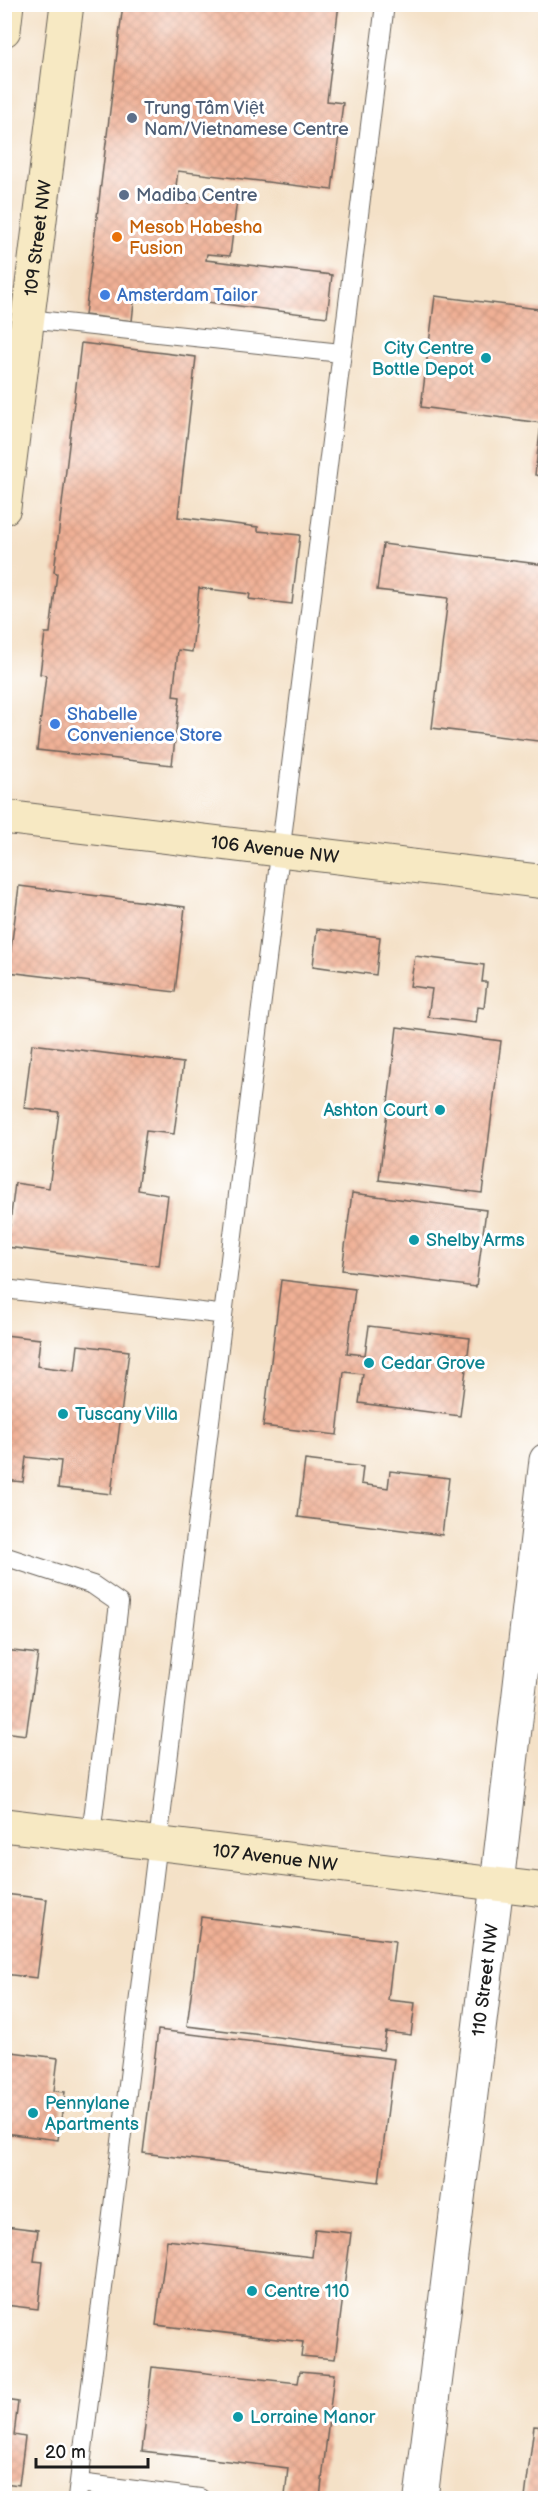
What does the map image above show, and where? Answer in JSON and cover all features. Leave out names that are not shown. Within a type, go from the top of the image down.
[{"type":"main road","points":[[4,30],[7,4]]},
{"type":"main road","name":"109 Street NW","points":[[4,508],[67,4]]},
{"type":"main road","name":"106 Avenue NW","points":[[4,817],[546,882]]},
{"type":"main road","name":"107 Avenue NW","points":[[4,1825],[546,1890]]},
{"type":"street","name":"110 Street NW","points":[[421,2499],[497,1884],[534,1653],[546,1460]]},
{"type":"lane","points":[[200,2499],[78,2491],[153,1843],[218,1314],[386,4]]},
{"type":"lane","points":[[28,319],[341,353]]},
{"type":"lane","points":[[4,1289],[218,1314]]},
{"type":"lane","points":[[4,1556],[93,1584],[119,1603],[91,1835]]},
{"type":"building","points":[[123,4],[339,4],[327,101],[343,103],[332,190],[178,171],[174,201],[189,203],[190,194],[237,200],[230,256],[207,254],[206,260],[332,275],[327,317],[135,293],[132,321],[85,315]]},
{"type":"building","name":"City Centre Bottle Depot","points":[[435,296],[546,310],[546,477],[535,475],[541,423],[421,407]]},
{"type":"building","points":[[81,343],[196,357],[178,517],[258,527],[258,531],[300,535],[292,604],[249,599],[250,594],[199,588],[192,652],[178,650],[173,696],[180,697],[172,765],[37,750],[46,675],[40,674],[45,633],[50,633],[57,573],[54,572]]},
{"type":"building","points":[[383,544],[546,565],[546,742],[432,728],[448,598],[377,590]]},
{"type":"building","points":[[19,886],[185,907],[175,992],[8,972]]},
{"type":"building","points":[[317,929],[380,937],[376,975],[313,966]]},
{"type":"building","points":[[415,956],[484,965],[482,982],[487,982],[484,1008],[478,1007],[476,1023],[428,1017],[432,989],[410,986]]},
{"type":"building","name":"Ashton Court","points":[[397,1027],[501,1041],[482,1193],[379,1180]]},
{"type":"building","points":[[32,1044],[183,1063],[174,1134],[146,1131],[138,1190],[168,1195],[159,1266],[7,1247],[15,1183],[49,1188],[59,1112],[24,1108]]},
{"type":"building","name":"Shelby Arms","points":[[352,1193],[486,1210],[476,1287],[342,1270]]},
{"type":"building","name":"Cedar Grove","points":[[281,1280],[355,1289],[347,1353],[365,1355],[369,1326],[470,1338],[460,1416],[359,1403],[363,1374],[344,1372],[337,1435],[263,1426]]},
{"type":"building","name":"Tuscany Villa","points":[[4,1335],[40,1339],[37,1366],[75,1371],[78,1345],[129,1351],[111,1494],[58,1488],[61,1461],[26,1457],[23,1482],[4,1480]]},
{"type":"building","points":[[305,1460],[363,1467],[361,1484],[388,1488],[390,1471],[449,1478],[442,1535],[298,1517]]},
{"type":"building","points":[[4,1650],[38,1654],[26,1735],[4,1732]]},
{"type":"building","points":[[4,1894],[47,1899],[37,1978],[4,1974]]},
{"type":"building","points":[[201,1917],[395,1941],[388,2000],[415,2003],[411,2035],[386,2032],[383,2050],[187,2026]]},
{"type":"building","points":[[158,2030],[394,2059],[379,2182],[143,2153]]},
{"type":"building","name":"Pennylane Apartments","points":[[4,2051],[58,2058],[54,2091],[65,2092],[58,2140],[4,2133]]},
{"type":"building","points":[[5,2226],[38,2230],[34,2261],[43,2262],[38,2309],[5,2305]]},
{"type":"building","name":"Centre 110","points":[[315,2229],[351,2233],[335,2359],[301,2356],[303,2342],[156,2325],[167,2240],[312,2257]]},
{"type":"building","name":"Lorraine Manor","points":[[152,2367],[298,2383],[300,2371],[334,2374],[320,2498],[285,2496],[288,2468],[142,2451]]},
{"type":"building","points":[[4,2400],[18,2402],[14,2435],[25,2437],[19,2485],[4,2483]]},
{"type":"building","points":[[534,2426],[546,2427],[546,2498],[525,2498]]},
{"type":"place","name":"Trung Tâm Việt Nam/Vietnamese Centre","points":[[132,118]]},
{"type":"place","name":"Madiba Centre","points":[[124,195]]},
{"type":"place","name":"Mesob Habesha Fusion","points":[[117,237]]},
{"type":"place","name":"Amsterdam Tailor","points":[[105,295]]},
{"type":"place","name":"City Centre Bottle Depot","points":[[486,358]]},
{"type":"place","name":"Shabelle Convenience Store","points":[[55,724]]},
{"type":"place","name":"Ashton Court","points":[[440,1110]]},
{"type":"place","name":"Shelby Arms","points":[[414,1240]]},
{"type":"place","name":"Cedar Grove","points":[[369,1363]]},
{"type":"place","name":"Tuscany Villa","points":[[63,1414]]},
{"type":"place","name":"Pennylane Apartments","points":[[33,2113]]},
{"type":"place","name":"Centre 110","points":[[252,2291]]},
{"type":"place","name":"Lorraine Manor","points":[[238,2417]]}]
